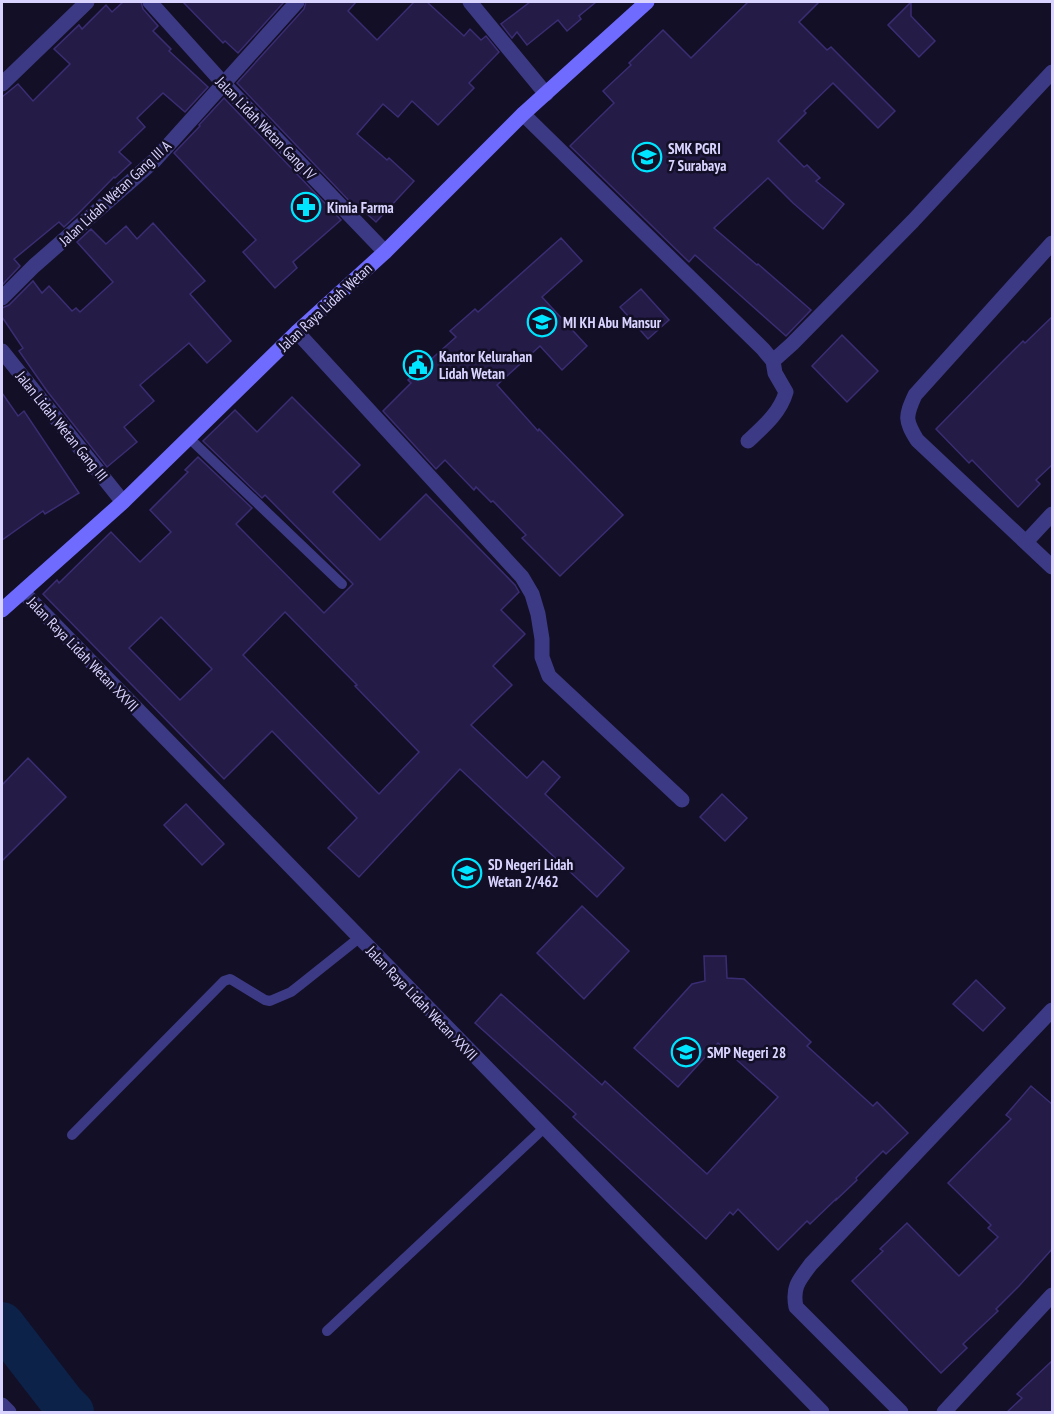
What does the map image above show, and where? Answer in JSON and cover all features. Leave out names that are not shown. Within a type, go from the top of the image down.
[{"type":"main road","name":"Jalan Raya Lidah Wetan","points":[[2,610],[123,502],[297,332],[385,252],[523,114],[647,2]]},
{"type":"street","points":[[2,84],[87,2]]},
{"type":"street","name":"Jalan Lidah Wetan Gang IV","points":[[150,2],[223,83],[385,252]]},
{"type":"street","name":"Jalan Lidah Wetan Gang III A","points":[[2,298],[34,266],[155,160],[297,2]]},
{"type":"street","points":[[470,2],[546,94]]},
{"type":"street","points":[[773,361],[913,221],[1053,72]]},
{"type":"street","points":[[523,114],[773,361],[776,373],[786,392],[784,399],[773,417],[748,441]]},
{"type":"street","points":[[1053,243],[915,395],[908,410],[908,424],[917,440],[1053,567]]},
{"type":"street","points":[[297,332],[522,577],[538,614],[542,657],[549,676],[682,800]]},
{"type":"street","name":"Jalan Lidah Wetan Gang III","points":[[2,351],[123,502]]},
{"type":"street","points":[[1026,542],[1053,514]]},
{"type":"street","name":"Jalan Raya Lidah Wetan XXVII","points":[[22,592],[822,1413]]},
{"type":"street","points":[[901,1413],[795,1307],[794,1296],[797,1284],[811,1264],[1053,1010]]},
{"type":"street","points":[[944,1413],[1053,1294]]},
{"type":"street","points":[[2,1405],[9,1413]]},
{"type":"lane","points":[[189,438],[342,584]]},
{"type":"lane","points":[[72,1135],[224,981],[232,980],[270,1001],[291,992],[359,938]]},
{"type":"lane","points":[[327,1331],[544,1128]]},
{"type":"building","points":[[123,2],[141,2],[143,9],[158,26],[153,31],[171,49],[169,51],[208,87],[185,112],[163,93],[137,118],[145,127],[119,152],[131,163],[64,227],[59,222],[14,259],[20,266],[2,285],[2,97],[18,84],[33,101],[70,64],[54,49],[79,25],[82,29],[106,5],[112,12]]},
{"type":"building","points":[[183,2],[284,2],[238,53],[225,41],[223,43]]},
{"type":"building","points":[[306,2],[356,2],[348,11],[377,40],[414,2],[427,2],[464,36],[470,29],[481,40],[486,36],[499,52],[469,83],[474,88],[438,125],[412,101],[398,117],[383,104],[357,134],[387,160],[389,158],[414,181],[376,222],[357,205],[355,207],[237,83],[304,9]]},
{"type":"building","points":[[530,2],[596,2],[579,16],[581,19],[567,31],[558,20],[527,45],[517,32],[512,38],[501,24]]},
{"type":"building","points":[[748,2],[819,2],[799,22],[827,50],[831,47],[895,111],[878,128],[833,83],[778,141],[804,167],[807,165],[820,178],[816,181],[844,204],[823,229],[768,178],[714,228],[811,310],[786,336],[695,255],[689,262],[570,146],[614,103],[603,91],[663,30],[691,58]]},
{"type":"building","points":[[911,2],[911,16],[935,41],[919,57],[888,25]]},
{"type":"building","points":[[224,98],[341,220],[293,262],[297,268],[275,288],[243,252],[256,240],[174,153]]},
{"type":"building","points":[[153,223],[205,281],[190,294],[231,341],[207,363],[189,343],[140,385],[154,401],[124,427],[137,442],[107,467],[47,391],[19,351],[23,348],[2,317],[2,308],[9,305],[33,281],[42,293],[49,286],[72,311],[76,308],[80,312],[113,282],[77,242],[91,229],[106,244],[126,226],[137,239]]},
{"type":"building","points":[[561,238],[582,261],[542,297],[587,346],[562,370],[540,346],[497,385],[538,431],[539,429],[623,515],[560,576],[522,538],[526,535],[493,501],[491,502],[476,487],[474,490],[445,460],[436,469],[383,411],[411,383],[408,380],[456,337],[450,331],[475,309],[478,312]]},
{"type":"building","points":[[641,289],[669,320],[648,339],[620,307]]},
{"type":"building","points":[[1053,316],[1053,464],[1036,480],[1040,484],[1018,507],[972,460],[969,463],[936,429],[1023,341],[1025,343]]},
{"type":"building","points":[[842,335],[878,371],[847,402],[812,366]]},
{"type":"building","points":[[2,393],[18,416],[24,411],[79,493],[45,514],[43,511],[2,540]]},
{"type":"building","points":[[292,397],[360,465],[333,492],[380,540],[426,494],[515,585],[519,592],[501,610],[525,634],[493,666],[512,685],[471,725],[527,778],[543,761],[560,777],[545,794],[624,868],[597,897],[460,769],[359,877],[328,848],[357,818],[272,731],[224,779],[43,594],[57,580],[59,583],[111,532],[140,562],[171,532],[150,510],[188,472],[185,470],[198,457],[252,508],[236,524],[324,613],[353,584],[265,495],[262,498],[203,441],[235,410],[257,432]],"holes":[[[285,612],[419,752],[379,794],[243,655]],[[161,617],[212,669],[180,700],[129,648]]]},
{"type":"building","points":[[28,758],[66,797],[2,861],[2,785]]},
{"type":"building","points":[[722,794],[747,818],[725,841],[700,817]]},
{"type":"building","points":[[186,804],[224,844],[202,865],[164,825]]},
{"type":"building","points":[[582,906],[629,951],[584,999],[537,953]]},
{"type":"building","points":[[704,956],[726,956],[727,978],[744,979],[811,1042],[807,1046],[873,1106],[877,1102],[908,1133],[886,1154],[883,1151],[836,1200],[810,1224],[807,1221],[778,1250],[738,1209],[733,1215],[730,1212],[706,1239],[573,1117],[576,1114],[475,1023],[501,994],[602,1085],[605,1081],[707,1174],[778,1097],[718,1043],[678,1087],[634,1048],[692,984],[705,981]]},
{"type":"building","points":[[976,980],[1005,1008],[983,1031],[953,1004]]},
{"type":"building","points":[[1031,1086],[1053,1105],[1053,1248],[996,1309],[998,1311],[963,1344],[967,1348],[941,1373],[852,1281],[883,1251],[880,1249],[907,1223],[959,1276],[998,1237],[988,1228],[991,1225],[948,1183],[1011,1119],[1006,1115]]},
{"type":"building","points":[[1053,1360],[1053,1413],[1006,1413],[1022,1398],[1017,1394]]},
{"type":"waterway","points":[[2,1324],[72,1412]]},
{"type":"place","name":"SMK PGRI 7 Surabaya","points":[[647,157]]},
{"type":"place","name":"Kimia Farma","points":[[306,207]]},
{"type":"place","name":"MI KH Abu Mansur","points":[[542,322]]},
{"type":"place","name":"Kantor Kelurahan Lidah Wetan","points":[[418,365]]},
{"type":"place","name":"SD Negeri Lidah Wetan 2/462","points":[[467,873]]},
{"type":"place","name":"SMP Negeri 28","points":[[686,1052]]}]
